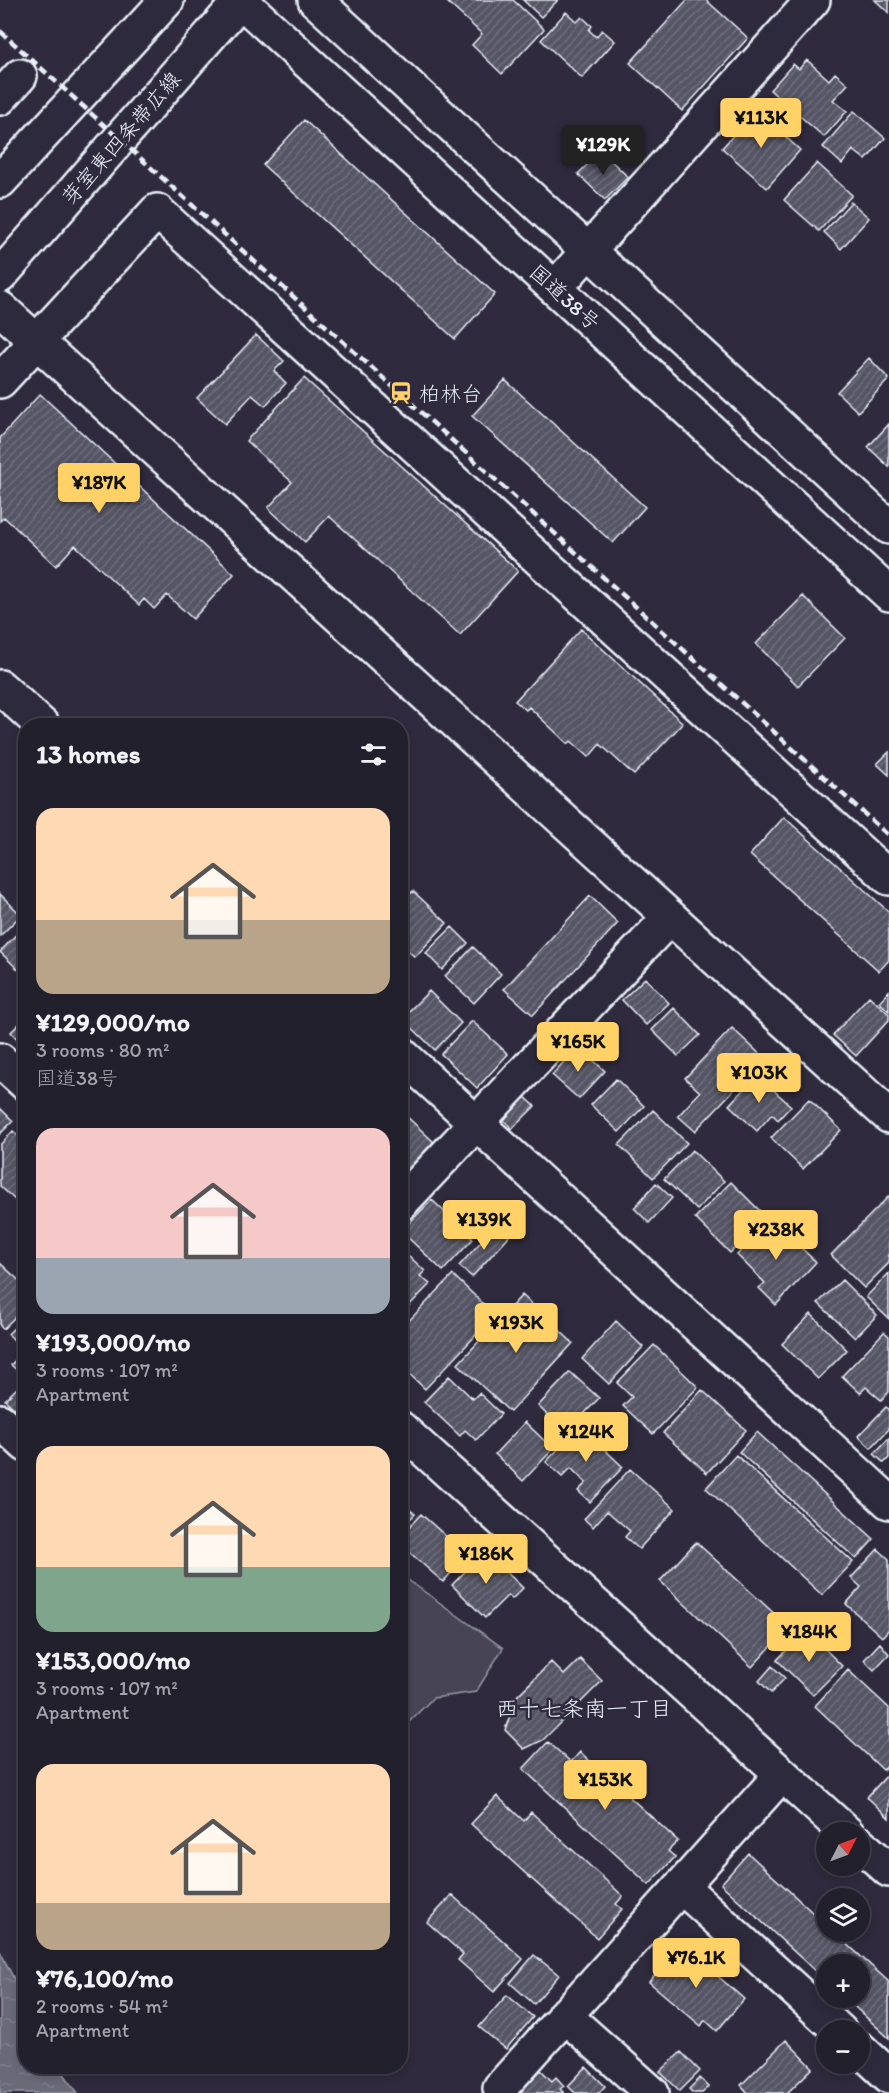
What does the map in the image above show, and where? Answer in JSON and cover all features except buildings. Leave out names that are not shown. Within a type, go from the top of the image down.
[{"type":"main road","points":[[0,181],[166,0]]},
{"type":"main road","name":"芽室東四条帯広線","points":[[0,276],[241,0]]},
{"type":"main road","name":"国道38号","points":[[241,0],[889,594]]},
{"type":"main road","points":[[315,0],[889,527]]},
{"type":"main road","points":[[555,288],[813,0]]},
{"type":"main road","points":[[0,381],[158,210],[889,878]]},
{"type":"main road","points":[[0,308],[889,1116]]},
{"type":"main road","points":[[0,687],[34,718]]},
{"type":"main road","points":[[408,1195],[670,917]]},
{"type":"main road","points":[[0,1060],[18,1077]]},
{"type":"main road","points":[[408,1060],[889,1502]]},
{"type":"main road","points":[[0,1421],[18,1438]]},
{"type":"main road","points":[[408,1435],[835,1822]]},
{"type":"main road","points":[[500,2088],[782,1774]]},
{"type":"main road","points":[[870,1853],[889,1870]]},
{"type":"main road","points":[[681,1886],[828,2020]]},
{"type":"main road","points":[[564,2015],[652,2093]]},
{"type":"main road","points":[[870,2058],[889,2076]]},
{"type":"shaded area","points":[[408,1580],[503,1648],[476,1692],[433,1698],[408,1723]]},
{"type":"water","points":[[0,1951],[18,1987],[18,2074],[64,2074],[78,2093],[0,2093]]},
{"type":"railway","points":[[0,31],[889,836]]},
{"type":"place","name":"柏林台","points":[[401,393]]},
{"type":"district","name":"西十七条南一丁目","points":[[584,1708]]}]
